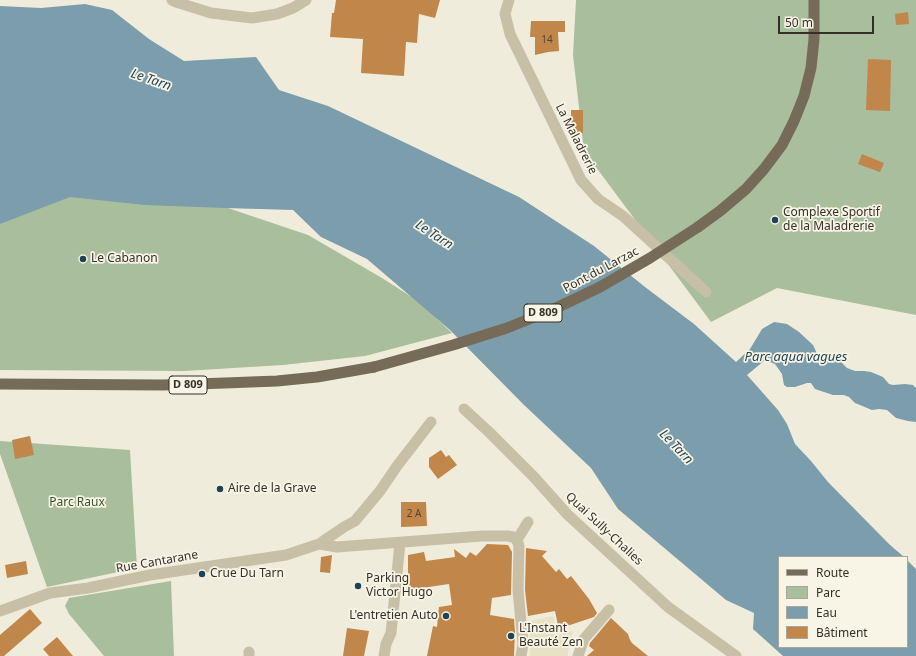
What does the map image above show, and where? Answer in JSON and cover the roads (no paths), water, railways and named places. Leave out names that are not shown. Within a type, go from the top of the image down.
[{"type":"main road","name":"Pont du Larzac","points":[[0,384],[162,385],[277,381],[317,377],[374,366],[454,345],[507,328],[554,309],[600,287],[650,258],[698,227],[746,189],[764,169],[782,145],[804,96],[811,68],[814,39],[814,0]]},
{"type":"street","points":[[172,0],[211,13],[252,18],[277,14],[293,8],[306,0]]},
{"type":"street","name":"La Maladrerie","points":[[509,0],[505,14],[510,34],[581,180],[598,199],[623,216],[706,292]]},
{"type":"street","name":"Quai Sully-Chalies","points":[[464,409],[495,437],[567,514],[668,607],[736,656]]},
{"type":"street","name":"Rue Cantarane","points":[[0,611],[50,593],[88,588],[165,573],[286,555],[319,544],[354,521],[380,491],[431,422]]},
{"type":"street","points":[[521,656],[523,644],[518,590],[519,546],[517,540],[528,522]]},
{"type":"street","name":"Rue Cantarane","points":[[319,544],[337,547],[482,536],[508,536],[517,540]]},
{"type":"street","points":[[384,656],[386,644],[391,633],[400,543]]},
{"type":"street","points":[[578,656],[584,639],[609,610]]},
{"type":"water","points":[[85,4],[112,10],[149,39],[184,61],[256,57],[279,90],[328,106],[519,197],[594,246],[694,324],[736,362],[750,349],[762,329],[774,322],[787,324],[799,332],[813,345],[820,360],[828,357],[839,360],[847,368],[855,371],[871,372],[883,377],[889,384],[913,385],[916,388],[916,422],[896,418],[887,410],[872,410],[855,403],[849,397],[844,395],[833,395],[815,389],[811,383],[795,387],[787,387],[784,385],[782,374],[775,364],[765,360],[747,375],[778,410],[787,424],[795,444],[828,482],[889,544],[903,556],[778,556],[778,648],[908,648],[908,561],[916,569],[916,656],[783,656],[753,629],[754,613],[726,600],[618,509],[591,468],[523,404],[450,330],[367,259],[321,237],[293,210],[145,205],[70,197],[0,224],[0,6],[41,8]]},
{"type":"place","name":"Complexe Sportif de la Maladrerie","points":[[775,220]]},
{"type":"place","name":"Le Cabanon","points":[[83,259]]},
{"type":"place","name":"Aire de la Grave","points":[[220,489]]},
{"type":"place","name":"Crue Du Tarn","points":[[202,574]]},
{"type":"place","name":"Parking Victor Hugo","points":[[358,586]]},
{"type":"place","name":"L'entretien Auto","points":[[446,616]]},
{"type":"place","name":"L'Instant Beauté Zen","points":[[511,636]]},
{"type":"water label","name":"Le Tarn","points":[[151,80]]},
{"type":"water label","name":"Le Tarn","points":[[434,235]]},
{"type":"water label","name":"Parc aqua vagues","points":[[796,357]]},
{"type":"water label","name":"Le Tarn","points":[[676,447]]},
{"type":"park label","name":"Parc Raux","points":[[77,503]]}]
